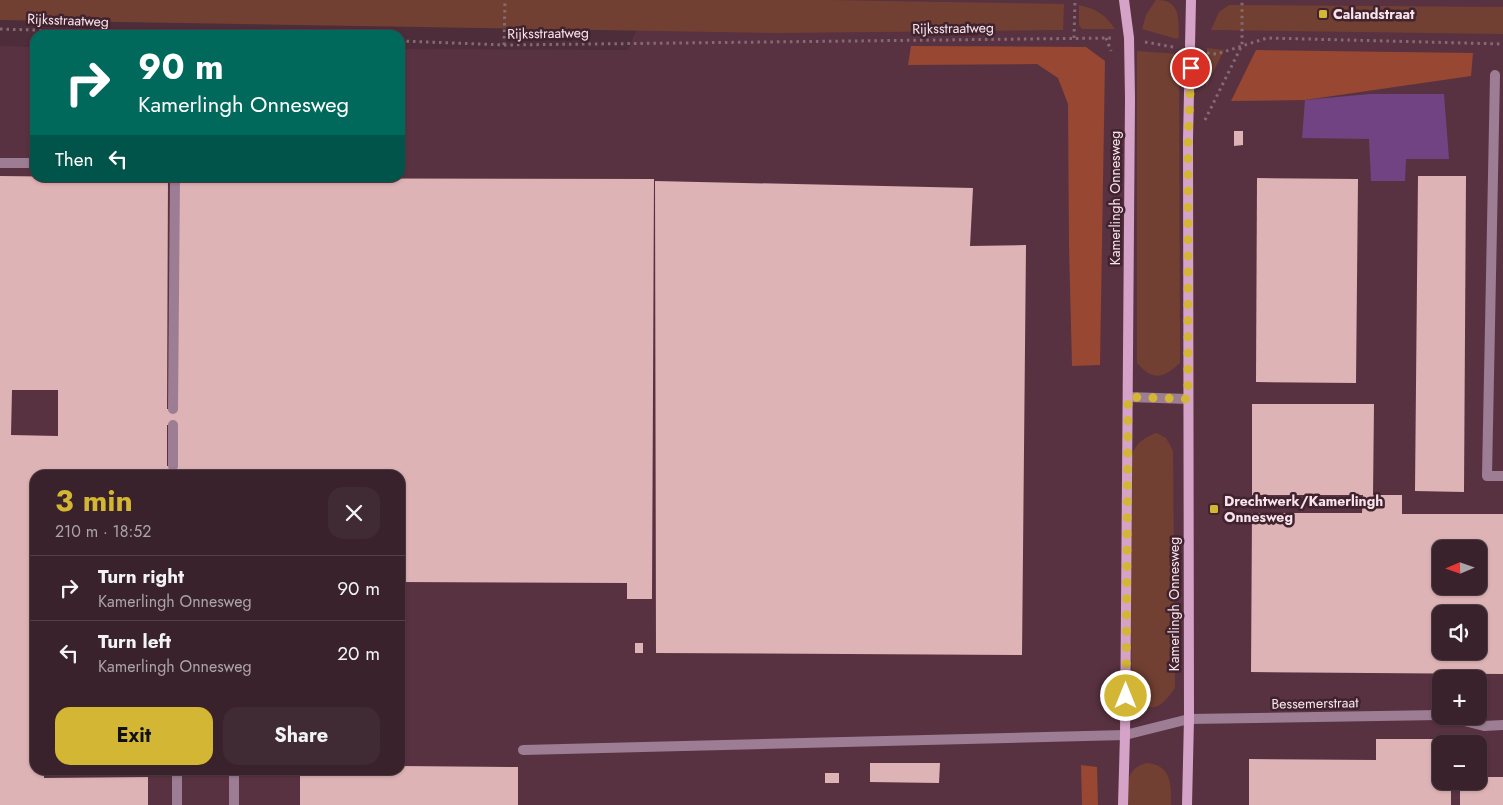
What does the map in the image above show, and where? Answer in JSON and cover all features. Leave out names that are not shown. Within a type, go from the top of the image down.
[{"type":"street","name":"Kamerlingh Onnesweg","points":[[1123,805],[1128,397],[1129,38],[1124,0]]},
{"type":"street","name":"Kamerlingh Onnesweg","points":[[1186,805],[1189,719],[1188,139],[1192,0]]},
{"type":"street","points":[[1496,75],[1487,476],[1503,476]]},
{"type":"street","points":[[0,163],[30,164]]},
{"type":"street","points":[[173,409],[175,182]]},
{"type":"street","points":[[1128,397],[1188,399]]},
{"type":"street","points":[[173,425],[173,466]]},
{"type":"street","name":"Bessemerstraat","points":[[1189,719],[1432,715]]},
{"type":"street","points":[[523,750],[1125,735],[1189,719]]},
{"type":"street","name":"Bessemerstraat","points":[[1480,725],[1503,726]]},
{"type":"street","points":[[177,775],[177,805]]},
{"type":"street","points":[[234,775],[234,805]]},
{"type":"path","points":[[504,45],[505,0]]},
{"type":"path","points":[[1074,38],[1075,0]]},
{"type":"path","points":[[1188,139],[1208,117],[1242,45],[1242,0]]},
{"type":"path","name":"Rijksstraatweg","points":[[0,29],[33,30]]},
{"type":"path","name":"Rijksstraatweg","points":[[405,41],[504,45],[1129,38],[1191,51],[1217,54],[1267,38],[1503,44]]},
{"type":"shaded area","points":[[0,0],[826,0],[1064,4],[1063,30],[777,33],[0,20]]},
{"type":"shaded area","points":[[649,0],[1503,0],[1503,805],[0,805],[0,46],[30,47],[30,182],[405,182],[405,49],[628,50]]},
{"type":"shaded area","points":[[1156,0],[1170,3],[1174,7],[1178,17],[1179,37],[1177,39],[1142,29],[1146,15]]},
{"type":"shaded area","points":[[1079,5],[1100,13],[1115,29],[1082,29],[1079,25]]},
{"type":"shaded area","points":[[1229,5],[1503,7],[1503,34],[1211,30],[1219,12]]},
{"type":"shaded area","points":[[911,46],[1086,47],[1105,61],[1100,365],[1072,366],[1068,104],[1058,78],[1037,64],[908,65]]},
{"type":"shaded area","points":[[1207,48],[1224,50],[1206,87]]},
{"type":"shaded area","points":[[1256,50],[1473,53],[1471,76],[1305,100],[1231,101]]},
{"type":"shaded area","points":[[1137,51],[1179,54],[1180,363],[1163,375],[1158,376],[1148,373],[1137,363]]},
{"type":"shaded area","points":[[1370,94],[1444,94],[1449,159],[1406,159],[1405,181],[1371,181],[1369,139],[1302,138],[1305,100]]},
{"type":"shaded area","points":[[1157,433],[1166,438],[1173,451],[1175,688],[1160,704],[1156,707],[1151,707],[1139,703],[1132,697],[1129,472],[1131,458],[1136,447],[1144,439]]},
{"type":"shaded area","points":[[1146,763],[1161,767],[1168,777],[1171,790],[1171,805],[1128,805],[1128,785],[1131,774],[1139,766]]},
{"type":"shaded area","points":[[1081,765],[1097,767],[1098,805],[1082,805]]},
{"type":"building","points":[[1234,131],[1243,131],[1243,145],[1234,146]]},
{"type":"building","points":[[0,176],[30,176],[30,182],[168,182],[167,409],[173,409],[178,182],[405,182],[405,178],[654,179],[652,599],[627,599],[627,583],[405,582],[405,470],[30,470],[30,775],[44,775],[44,778],[148,777],[148,805],[0,805]],"holes":[[[12,390],[58,390],[58,436],[11,435]],[[167,425],[177,425],[176,466],[167,466]]]},
{"type":"building","points":[[1418,176],[1466,176],[1464,492],[1415,491]]},
{"type":"building","points":[[1257,178],[1358,179],[1356,383],[1256,382]]},
{"type":"building","points":[[655,181],[973,188],[970,246],[1026,245],[1022,655],[656,653]]},
{"type":"building","points":[[1252,404],[1374,404],[1373,495],[1402,495],[1402,514],[1503,514],[1503,674],[1487,674],[1487,670],[1432,670],[1432,673],[1251,672],[1252,513],[1362,513],[1363,495],[1252,495]]},
{"type":"building","points":[[635,643],[643,643],[643,653],[635,653]]},
{"type":"building","points":[[1376,739],[1432,739],[1432,790],[1451,790],[1451,805],[1249,805],[1249,759],[1376,760]]},
{"type":"building","points":[[870,763],[940,763],[939,783],[870,782]]},
{"type":"building","points":[[405,766],[518,767],[518,805],[300,805],[300,775],[405,775]]},
{"type":"building","points":[[825,773],[839,773],[839,783],[825,783]]},
{"type":"building","points":[[1487,777],[1503,777],[1503,805],[1460,805],[1460,790],[1487,790]]},
{"type":"place","name":"Calandstraat","points":[[1323,14]]},
{"type":"place","name":"Drechtwerk/Kamerlingh Onnesweg","points":[[1214,509]]},
{"type":"route","points":[[1126,696],[1128,397],[1188,399],[1188,139],[1191,68]]}]
